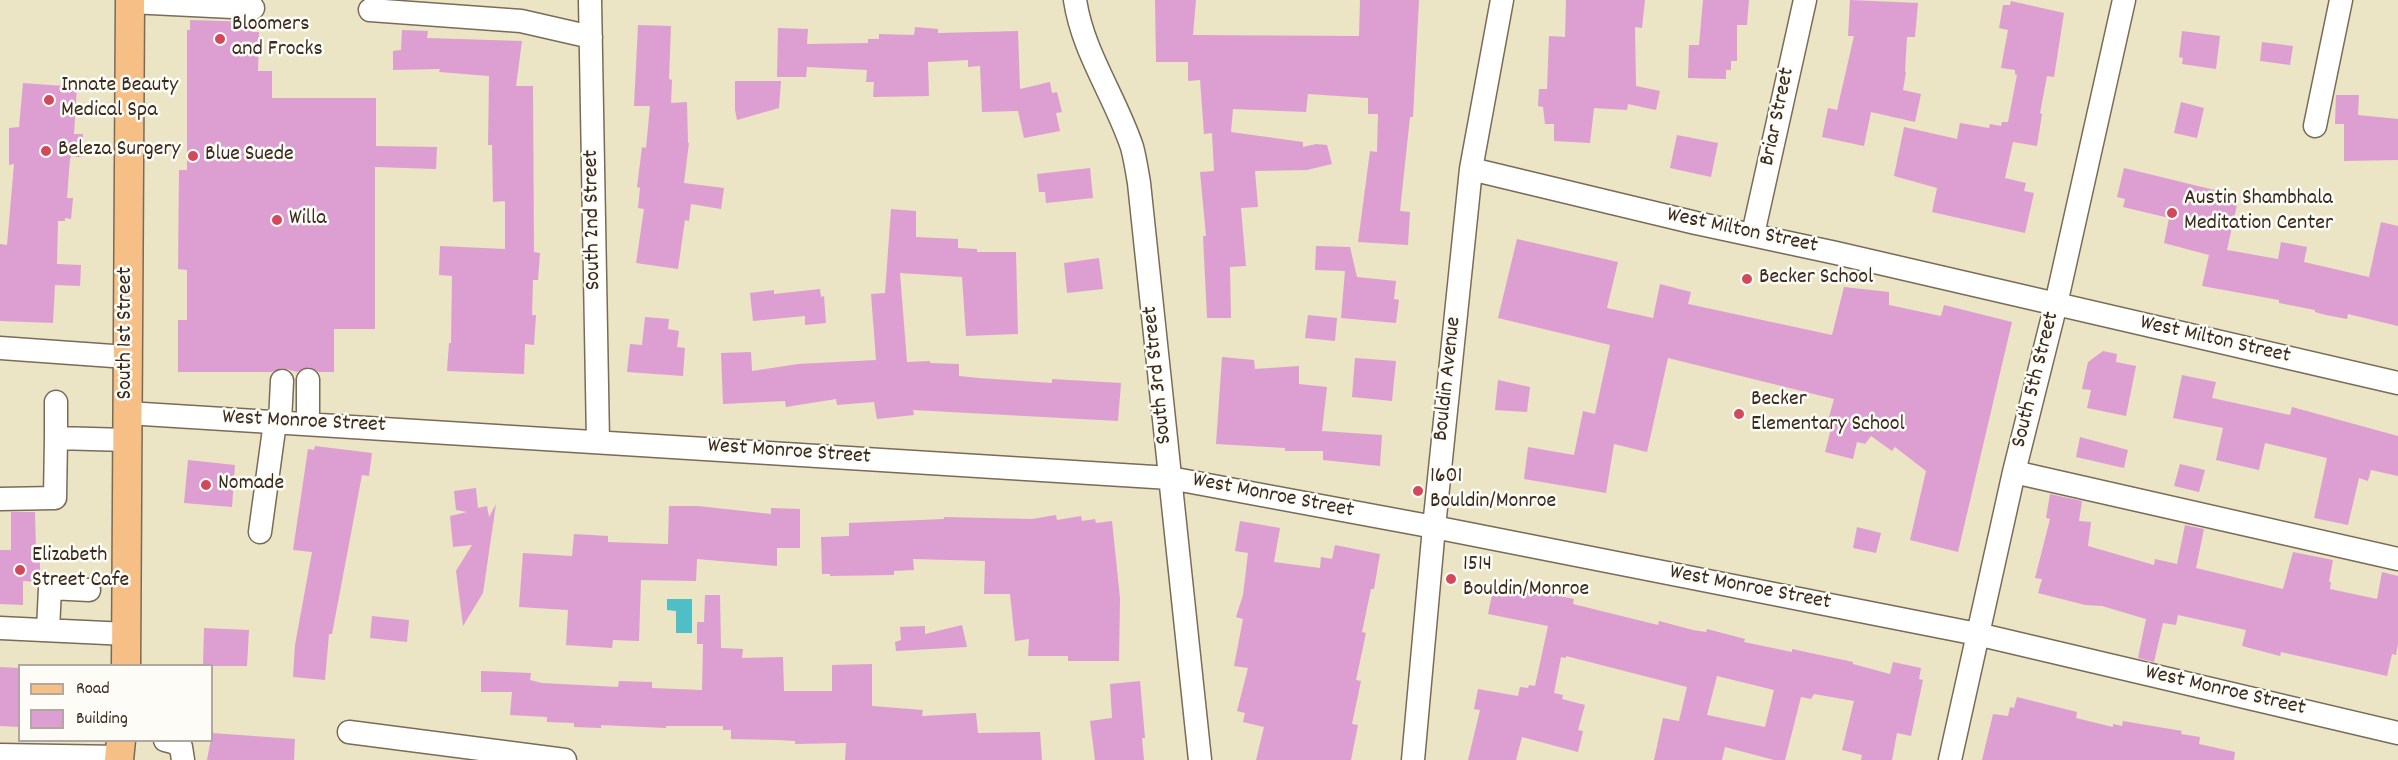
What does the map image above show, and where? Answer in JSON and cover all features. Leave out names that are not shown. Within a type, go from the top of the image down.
[{"type":"main road","name":"South 1st Street","points":[[126,664],[130,1]]},
{"type":"street","name":"South 2nd Street","points":[[590,0],[598,441]]},
{"type":"street","name":"South 3rd Street","points":[[1075,0],[1078,19],[1086,42],[1132,147],[1139,183],[1200,760]]},
{"type":"street","name":"Bouldin Avenue","points":[[1413,760],[1434,527],[1472,169],[1502,0]]},
{"type":"street","name":"Briar Street","points":[[1753,234],[1805,0]]},
{"type":"street","name":"South 5th Street","points":[[1950,760],[2014,472],[2056,304],[2124,0]]},
{"type":"street","points":[[2315,126],[2341,0]]},
{"type":"street","points":[[130,1],[253,8]]},
{"type":"street","points":[[370,10],[521,21],[591,37]]},
{"type":"street","name":"West Milton Street","points":[[1472,169],[1696,223],[1753,234],[2398,384]]},
{"type":"street","points":[[0,348],[127,357]]},
{"type":"street","points":[[308,380],[308,424]]},
{"type":"street","points":[[260,532],[278,422],[282,381]]},
{"type":"street","points":[[0,499],[56,498],[56,402]]},
{"type":"street","name":"West Monroe Street","points":[[56,438],[127,426],[278,422],[1170,478],[1434,527],[1977,634],[2398,733]]},
{"type":"street","points":[[2014,472],[2398,559]]},
{"type":"street","points":[[48,630],[50,588],[89,590]]},
{"type":"street","points":[[0,628],[127,634]]},
{"type":"street","points":[[349,732],[565,760]]},
{"type":"street","points":[[173,742],[181,747],[183,760]]},
{"type":"street","points":[[0,755],[120,753]]},
{"type":"water","points":[[667,599],[692,599],[692,633],[676,633],[676,611],[667,610]]},
{"type":"building","points":[[1155,0],[1196,0],[1193,35],[1359,36],[1360,0],[1419,0],[1413,117],[1410,117],[1400,211],[1410,212],[1408,245],[1358,242],[1370,151],[1377,152],[1378,114],[1368,114],[1368,98],[1308,94],[1306,112],[1233,109],[1231,132],[1303,142],[1303,147],[1316,144],[1327,145],[1332,164],[1307,170],[1255,171],[1258,207],[1241,208],[1246,266],[1230,267],[1231,318],[1207,318],[1203,236],[1206,236],[1200,172],[1214,171],[1212,133],[1204,134],[1200,80],[1188,81],[1188,62],[1156,62]]},
{"type":"building","points":[[1566,0],[1645,0],[1642,28],[1635,27],[1636,86],[1660,91],[1656,110],[1628,104],[1627,110],[1594,108],[1590,143],[1554,141],[1554,124],[1545,124],[1543,107],[1538,106],[1539,89],[1547,89],[1549,36],[1565,37]]},
{"type":"building","points":[[1703,0],[1749,0],[1747,25],[1737,25],[1737,61],[1731,61],[1731,70],[1726,70],[1726,79],[1688,78],[1689,45],[1699,45]]},
{"type":"building","points":[[1850,0],[1918,3],[1915,37],[1907,37],[1903,90],[1921,94],[1915,122],[1871,112],[1864,146],[1822,137],[1828,108],[1837,110],[1854,36],[1848,36]]},
{"type":"building","points":[[2011,1],[2064,13],[2054,77],[2047,76],[2037,146],[2013,142],[2005,178],[2026,183],[2024,191],[2034,193],[2025,233],[1932,212],[1937,188],[1894,176],[1904,127],[1957,139],[1960,123],[1989,128],[1990,124],[2001,126],[2002,122],[2008,122],[2017,75],[2015,70],[2001,68],[2008,30],[1999,28],[2003,5],[2010,5]]},
{"type":"building","name":"Willa","points":[[190,20],[253,22],[253,32],[259,32],[258,71],[272,71],[272,98],[376,98],[376,146],[437,147],[436,169],[375,167],[375,329],[334,329],[334,372],[319,372],[309,367],[297,372],[282,368],[272,372],[178,372],[178,320],[187,320],[187,270],[178,269],[179,170],[187,170],[187,30],[190,30]]},
{"type":"building","points":[[638,25],[671,26],[669,79],[672,80],[671,103],[687,102],[689,143],[684,183],[724,188],[721,209],[691,204],[689,221],[685,220],[678,269],[636,263],[644,209],[638,208],[640,188],[637,187],[642,147],[646,148],[650,106],[634,106]]},
{"type":"building","points":[[915,27],[938,29],[938,33],[1018,31],[1020,89],[1050,82],[1052,93],[1057,92],[1062,112],[1056,113],[1060,131],[1024,138],[1018,111],[982,112],[980,66],[968,67],[968,60],[928,62],[929,96],[873,97],[874,82],[866,82],[867,70],[807,67],[806,77],[777,77],[778,28],[808,29],[807,44],[868,43],[868,39],[879,39],[879,34],[914,35]]},
{"type":"building","points":[[402,30],[428,31],[427,38],[522,41],[516,86],[533,86],[534,252],[540,253],[538,280],[533,280],[532,315],[536,315],[534,345],[525,344],[524,374],[447,371],[449,343],[451,343],[452,276],[439,275],[440,246],[505,249],[505,201],[493,202],[492,145],[488,145],[489,76],[439,72],[440,69],[393,70],[393,51],[401,50]]},
{"type":"building","points":[[2182,31],[2220,36],[2216,69],[2182,64],[2183,58],[2179,57]]},
{"type":"building","points":[[2262,42],[2293,46],[2290,65],[2260,61]]},
{"type":"building","points":[[735,81],[781,81],[779,108],[737,120]]},
{"type":"building","points":[[23,83],[77,87],[74,134],[83,134],[83,157],[71,157],[70,159],[67,198],[73,198],[71,219],[65,218],[65,221],[58,221],[57,264],[81,265],[80,286],[55,285],[53,323],[0,321],[0,244],[7,245],[14,164],[9,165],[9,128],[19,127]]},
{"type":"building","points":[[2336,95],[2359,95],[2358,115],[2398,119],[2398,160],[2344,161],[2344,124],[2335,124]]},
{"type":"building","points":[[2181,102],[2204,108],[2197,138],[2174,133]]},
{"type":"building","points":[[1677,135],[1718,143],[1711,177],[1670,168]]},
{"type":"building","points":[[1090,168],[1093,198],[1046,203],[1045,192],[1039,192],[1037,174]]},
{"type":"building","points":[[2124,168],[2239,196],[2227,250],[2278,259],[2281,242],[2307,247],[2304,262],[2369,277],[2381,222],[2398,226],[2398,326],[2348,314],[2347,319],[2326,315],[2315,312],[2315,310],[2279,303],[2279,300],[2202,286],[2209,255],[2164,243],[2169,218],[2123,207],[2125,199],[2117,197]]},
{"type":"building","points":[[891,209],[916,211],[916,237],[958,239],[958,248],[977,249],[977,252],[1016,252],[1018,334],[966,336],[962,277],[900,273],[907,362],[930,361],[930,363],[959,364],[959,376],[979,378],[1052,383],[1052,379],[1121,383],[1118,421],[913,410],[914,415],[877,419],[874,402],[837,405],[836,399],[786,407],[785,401],[723,404],[721,353],[751,352],[752,371],[798,364],[876,360],[871,294],[885,293]]},
{"type":"building","points":[[1517,239],[1618,262],[1607,308],[1653,318],[1660,284],[1691,292],[1688,304],[1832,335],[1844,287],[1889,292],[1889,305],[1941,316],[1944,305],[2012,322],[1958,552],[1910,540],[1926,471],[1895,447],[1892,451],[1871,436],[1865,444],[1857,442],[1853,459],[1825,452],[1832,425],[1827,424],[1834,399],[1668,358],[1647,452],[1614,444],[1606,493],[1524,479],[1528,447],[1574,455],[1583,411],[1595,414],[1610,345],[1498,318]]},
{"type":"building","points":[[1316,246],[1350,247],[1357,277],[1396,281],[1394,299],[1399,300],[1396,323],[1341,318],[1345,271],[1315,270]]},
{"type":"building","points":[[1099,258],[1103,289],[1067,293],[1064,263]]},
{"type":"building","points":[[820,289],[821,297],[824,296],[826,323],[805,325],[805,316],[753,321],[750,293],[774,290],[774,294]]},
{"type":"building","points":[[1308,315],[1337,318],[1335,341],[1305,338]]},
{"type":"building","points":[[645,317],[669,319],[668,329],[679,331],[677,347],[685,348],[683,376],[627,372],[630,344],[642,345]]},
{"type":"building","points":[[2103,351],[2117,354],[2116,362],[2136,366],[2126,416],[2087,408],[2091,390],[2082,389],[2088,362]]},
{"type":"building","points":[[1222,357],[1254,360],[1255,369],[1299,366],[1299,384],[1327,387],[1322,431],[1382,435],[1380,466],[1323,460],[1323,451],[1285,451],[1285,448],[1216,444]]},
{"type":"building","points":[[1355,358],[1396,361],[1392,401],[1352,397]]},
{"type":"building","points":[[2182,375],[2216,382],[2212,398],[2290,415],[2292,407],[2398,436],[2398,476],[2371,470],[2368,481],[2359,478],[2348,525],[2314,518],[2327,458],[2265,443],[2259,470],[2216,460],[2223,428],[2173,418]]},
{"type":"building","points":[[1498,380],[1530,387],[1527,412],[1495,410]]},
{"type":"building","points":[[2080,437],[2128,450],[2124,468],[2076,457]]},
{"type":"building","points":[[315,446],[372,453],[369,476],[362,475],[332,634],[329,634],[325,680],[293,677],[295,645],[312,552],[293,550],[308,449],[314,450]]},
{"type":"building","points":[[188,460],[235,465],[232,507],[184,503]]},
{"type":"building","points":[[2180,464],[2205,470],[2199,492],[2174,486]]},
{"type":"building","points":[[476,488],[478,508],[487,506],[489,517],[496,504],[483,593],[463,626],[456,571],[472,545],[453,547],[450,516],[467,512],[456,510],[454,491]]},
{"type":"building","points":[[2050,494],[2082,501],[2079,521],[2091,522],[2088,546],[2154,565],[2155,559],[2177,564],[2185,525],[2204,529],[2196,568],[2283,589],[2293,552],[2333,560],[2330,589],[2377,599],[2382,572],[2398,576],[2398,644],[2396,655],[2392,654],[2387,676],[2281,652],[2280,656],[2242,646],[2246,630],[2178,615],[2176,625],[2163,623],[2154,662],[2138,658],[2146,619],[2102,606],[2085,605],[2038,593],[2042,579],[2035,578],[2050,519],[2046,518]]},
{"type":"building","points":[[669,506],[698,506],[771,514],[771,508],[800,509],[800,548],[777,548],[777,566],[697,559],[696,581],[641,580],[639,641],[613,640],[612,648],[566,645],[568,610],[519,607],[523,553],[572,556],[574,534],[608,536],[608,542],[668,544]]},
{"type":"building","name":"Elizabeth Street Cafe","points":[[11,512],[35,512],[36,551],[38,551],[37,559],[40,559],[40,580],[38,582],[23,581],[23,605],[0,604],[0,550],[11,550]]},
{"type":"building","points":[[1056,515],[1057,520],[1081,516],[1082,521],[1095,519],[1096,523],[1112,521],[1120,598],[1119,661],[1068,661],[1068,656],[1028,656],[1029,639],[1015,641],[1010,594],[984,594],[985,561],[913,559],[914,570],[894,571],[894,575],[830,576],[830,574],[822,574],[821,537],[849,536],[849,523],[944,519],[944,517],[1032,519]]},
{"type":"building","points":[[1240,521],[1280,528],[1274,562],[1320,568],[1321,557],[1332,559],[1335,545],[1380,554],[1374,589],[1371,589],[1362,632],[1366,633],[1356,680],[1361,681],[1352,724],[1358,725],[1351,760],[1256,760],[1264,727],[1243,722],[1245,713],[1237,711],[1248,668],[1234,666],[1243,619],[1236,617],[1243,595],[1248,553],[1235,551]]},
{"type":"building","points":[[1857,527],[1881,533],[1876,553],[1853,548]]},
{"type":"building","points":[[1518,587],[1574,599],[1573,604],[1658,625],[1659,621],[1693,630],[1706,632],[1707,629],[1745,639],[1744,642],[1853,662],[1853,664],[1890,674],[1893,662],[1921,668],[1919,679],[1923,680],[1911,736],[1897,733],[1892,760],[1861,760],[1862,755],[1842,750],[1854,701],[1814,694],[1811,699],[1801,697],[1785,760],[1774,760],[1725,747],[1722,760],[1654,760],[1663,718],[1679,721],[1687,687],[1566,656],[1566,658],[1561,657],[1554,693],[1563,695],[1562,699],[1585,705],[1578,730],[1583,731],[1578,752],[1522,737],[1516,760],[1468,760],[1480,710],[1474,709],[1478,689],[1518,696],[1520,687],[1535,686],[1548,626],[1488,614],[1493,590],[1516,594]],"holes":[[[1717,676],[1774,690],[1765,727],[1707,715]]]},
{"type":"building","points":[[705,595],[720,595],[721,648],[743,649],[742,658],[783,657],[784,691],[832,691],[832,665],[872,664],[872,706],[923,710],[922,716],[976,713],[978,733],[1040,732],[1042,760],[845,760],[846,743],[795,744],[795,741],[731,739],[731,730],[723,730],[723,726],[666,726],[666,728],[601,725],[601,728],[574,727],[574,723],[547,722],[547,717],[510,715],[512,692],[481,692],[481,671],[531,673],[530,680],[542,683],[618,687],[619,681],[652,682],[652,688],[702,690],[703,644],[697,644],[697,622],[704,622]]},
{"type":"building","points":[[372,616],[409,620],[407,642],[370,638]]},
{"type":"building","points":[[962,625],[967,647],[896,651],[895,642],[901,640],[900,627],[925,626],[925,634]]},
{"type":"building","points":[[204,628],[249,630],[247,666],[203,664]]},
{"type":"building","points":[[0,667],[18,668],[18,727],[0,726]]},
{"type":"building","points":[[1140,681],[1145,738],[1142,738],[1144,760],[1095,760],[1090,721],[1112,718],[1110,684]]},
{"type":"building","points":[[2017,697],[2077,712],[2076,718],[2113,727],[2113,724],[2122,726],[2123,721],[2182,731],[2181,734],[2200,737],[2199,744],[2235,752],[2234,760],[1982,760],[1993,714],[2008,716],[2010,707],[2014,708]]},
{"type":"building","points":[[213,733],[295,739],[294,760],[207,760],[210,742],[213,742]]},
{"type":"place","name":"Bloomers and Frocks","points":[[220,39]]},
{"type":"place","name":"Innate Beauty Medical Spa","points":[[49,100]]},
{"type":"place","name":"Beleza Surgery","points":[[46,151]]},
{"type":"place","name":"Blue Suede","points":[[193,156]]},
{"type":"place","name":"Austin Shambhala Meditation Center","points":[[2172,213]]},
{"type":"place","name":"Willa","points":[[277,220]]},
{"type":"place","name":"Becker School","points":[[1747,279]]},
{"type":"place","name":"Becker Elementary School","points":[[1739,414]]},
{"type":"place","name":"Nomade","points":[[206,485]]},
{"type":"place","name":"1601 Bouldin/Monroe","points":[[1418,491]]},
{"type":"place","name":"Elizabeth Street Cafe","points":[[20,570]]},
{"type":"place","name":"1514 Bouldin/Monroe","points":[[1451,579]]}]
